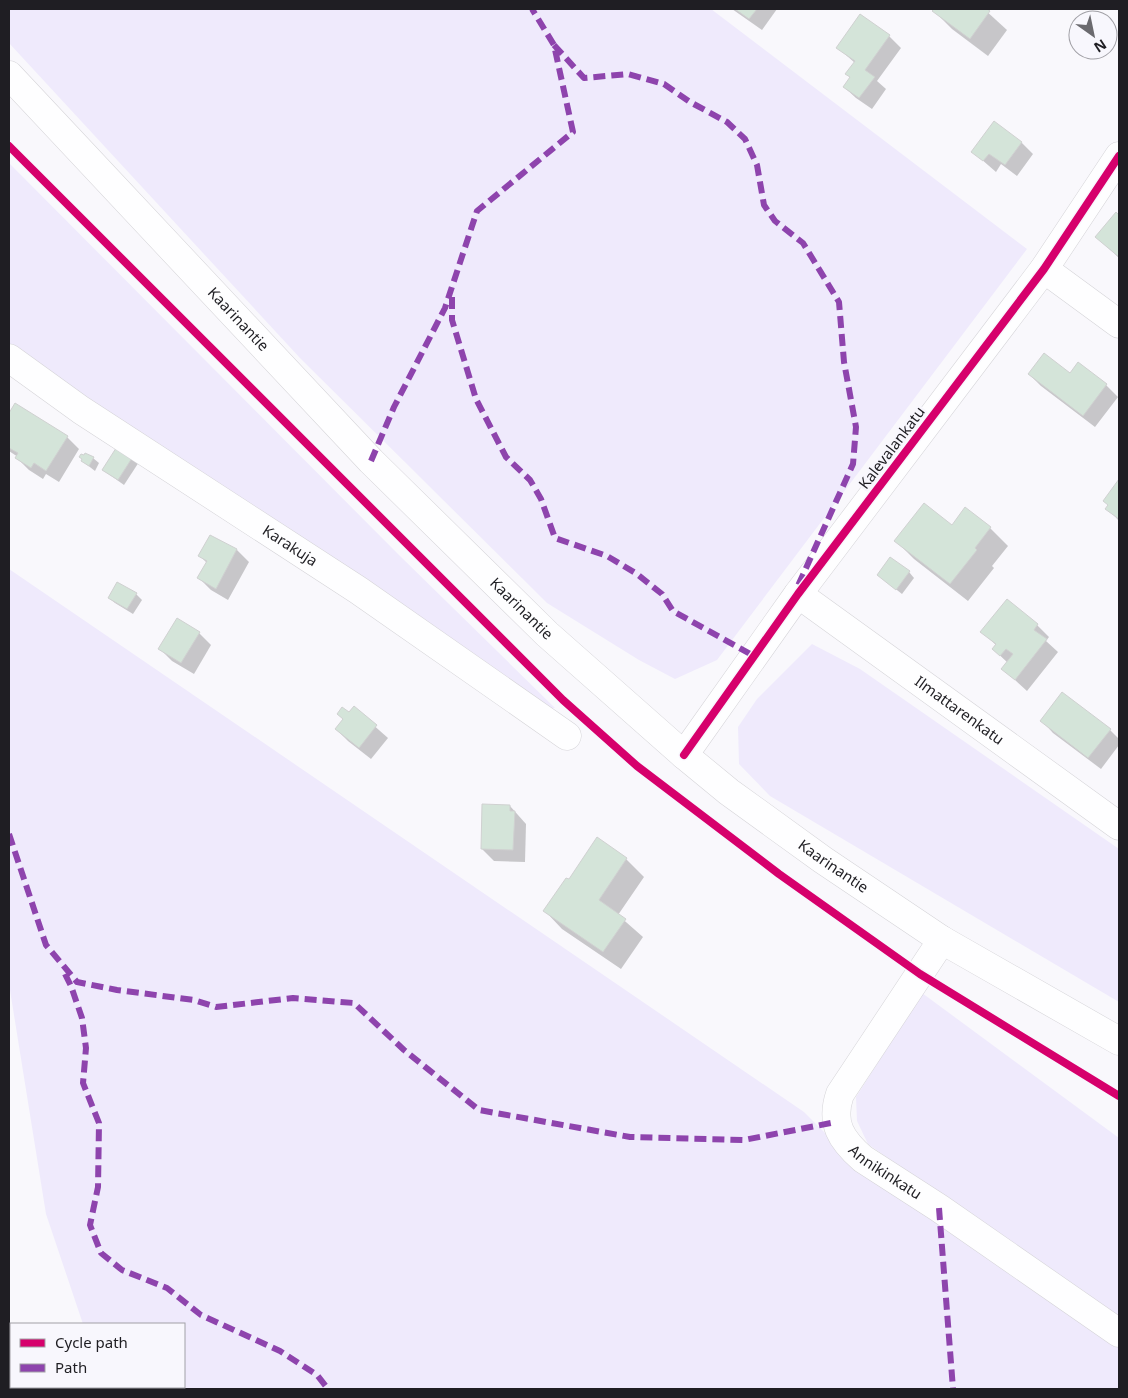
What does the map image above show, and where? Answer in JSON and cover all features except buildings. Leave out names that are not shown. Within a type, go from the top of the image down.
[{"type":"street","name":"Kaarinantie","points":[[9,75],[370,461],[547,634],[684,754],[730,792],[823,860],[942,940],[1119,1041]]},
{"type":"street","name":"Kalevalankatu","points":[[684,754],[798,594],[1044,269],[1119,156]]},
{"type":"street","points":[[1044,269],[1119,324]]},
{"type":"street","name":"Karakuja","points":[[9,358],[81,410],[358,590],[567,736]]},
{"type":"street","name":"Ilmattarenkatu","points":[[798,594],[1119,826]]},
{"type":"street","name":"Annikinkatu","points":[[942,940],[840,1094],[836,1108],[836,1122],[842,1137],[852,1149],[864,1158],[1119,1334]]},
{"type":"shaded area","points":[[9,9],[711,9],[1027,249],[717,660],[675,679],[639,660],[547,603],[300,358],[9,43]]},
{"type":"shaded area","points":[[9,163],[399,555],[555,708],[541,709],[9,350]]},
{"type":"shaded area","points":[[9,569],[804,1112],[856,1164],[1119,1348],[1119,1389],[105,1389],[185,1388],[185,1323],[83,1323],[46,1214],[9,984]]},
{"type":"shaded area","points":[[812,644],[860,669],[1119,849],[1119,1002],[770,796],[739,764],[738,727],[757,699]]},
{"type":"shaded area","points":[[922,993],[1119,1138],[1119,1322],[868,1144],[857,1121],[856,1097]]},
{"type":"marked path","points":[[371,461],[394,407],[445,308],[477,211],[573,132],[554,45],[532,9]]},
{"type":"marked path","points":[[554,45],[584,78],[628,74],[664,84],[690,102],[727,122],[745,139],[757,165],[764,205],[775,221],[803,243],[839,302],[844,362],[856,427],[853,464],[797,588]]},
{"type":"marked path","points":[[452,297],[452,320],[476,399],[506,457],[530,480],[541,499],[555,538],[607,556],[637,574],[662,594],[673,611],[754,656]]},
{"type":"marked path","points":[[9,834],[46,945],[77,982],[117,990],[194,1000],[216,1007],[293,998],[354,1003],[404,1050],[479,1110],[630,1137],[744,1140],[836,1122]]},
{"type":"marked path","points":[[65,974],[82,1018],[86,1048],[83,1083],[99,1123],[98,1187],[90,1225],[101,1253],[122,1270],[167,1288],[201,1315],[280,1351],[317,1375],[328,1389]]},
{"type":"marked path","points":[[939,1208],[953,1389]]},
{"type":"cycle path","points":[[9,146],[563,700],[637,766],[779,874],[920,974],[1119,1096]]},
{"type":"cycle path","points":[[684,755],[798,594],[1044,269],[1119,156]]}]
